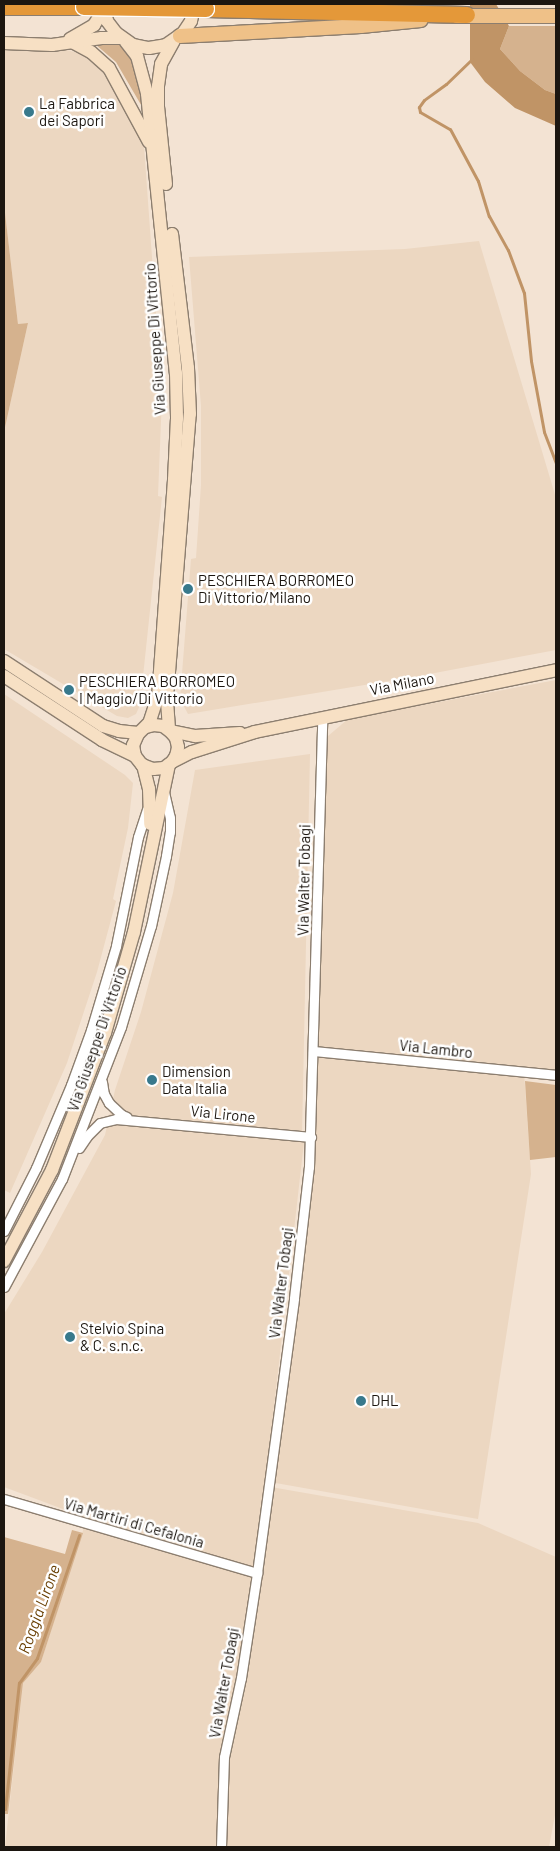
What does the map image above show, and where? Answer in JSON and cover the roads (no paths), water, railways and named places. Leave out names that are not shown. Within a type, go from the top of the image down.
[{"type":"highway","points":[[4,7],[200,6],[467,15]]},
{"type":"main road","name":"Via Giuseppe Di Vittorio","points":[[104,6],[111,28],[137,56],[142,69],[153,151],[176,373],[177,418],[158,691],[153,712],[133,745],[150,799],[151,856]]},
{"type":"main road","points":[[58,44],[94,25],[104,6]]},
{"type":"main road","name":"Via Giuseppe Di Vittorio","points":[[4,1261],[46,1184],[88,1082],[126,962],[151,856],[163,788],[178,747],[176,738],[170,730],[167,697],[190,414],[181,307],[158,107],[161,64],[200,6]]},
{"type":"main road","points":[[4,43],[58,44],[124,40],[149,48],[177,39],[230,32],[361,26],[467,15],[556,16]]},
{"type":"main road","points":[[72,42],[91,52],[109,68],[153,151]]},
{"type":"main road","points":[[4,660],[103,726],[119,731],[142,730],[157,725],[170,730]]},
{"type":"main road","name":"Via Milano","points":[[171,763],[192,752],[255,732],[556,670]]},
{"type":"main road","points":[[4,676],[102,740],[139,761],[155,769],[171,763]]},
{"type":"main road","name":"Via Milano","points":[[170,730],[195,736],[255,732]]},
{"type":"street","name":"Via Walter Tobagi","points":[[221,1847],[224,1757],[241,1678],[257,1573],[294,1298],[310,1137],[322,717]]},
{"type":"street","name":"Via Giuseppe Di Vittorio","points":[[4,1286],[51,1202],[67,1166],[101,1080],[136,981],[162,876],[170,832],[168,809],[163,788]]},
{"type":"street","name":"Via Giuseppe Di Vittorio","points":[[4,1231],[36,1168],[71,1085],[91,1030],[116,946],[138,837],[150,799]]},
{"type":"street","name":"Via Lambro","points":[[313,1051],[556,1075]]},
{"type":"street","name":"Via Lirone","points":[[101,1080],[108,1103],[122,1116],[132,1119]]},
{"type":"street","name":"Via Lirone","points":[[67,1166],[87,1136],[100,1124],[116,1119],[310,1137]]},
{"type":"street","name":"Via Martiri di Cefalonia","points":[[4,1499],[257,1573]]},
{"type":"waterway","points":[[472,59],[446,84],[424,100],[419,107],[420,112],[450,129],[478,181],[489,216],[508,250],[524,293],[531,361],[544,432],[556,464]]},
{"type":"waterway","name":"Roggia Lirone","points":[[5,1809],[19,1683],[37,1658],[79,1535]]},
{"type":"place","name":"La Fabbrica dei Sapori","points":[[29,112]]},
{"type":"place","name":"PESCHIERA BORROMEO Di Vittorio/Milano","points":[[188,589]]},
{"type":"place","name":"PESCHIERA BORROMEO I Maggio/Di Vittorio","points":[[69,690]]},
{"type":"place","name":"Dimension Data Italia","points":[[152,1080]]},
{"type":"place","name":"Stelvio Spina & C. s.n.c.","points":[[70,1337]]},
{"type":"place","name":"DHL","points":[[361,1401]]}]
